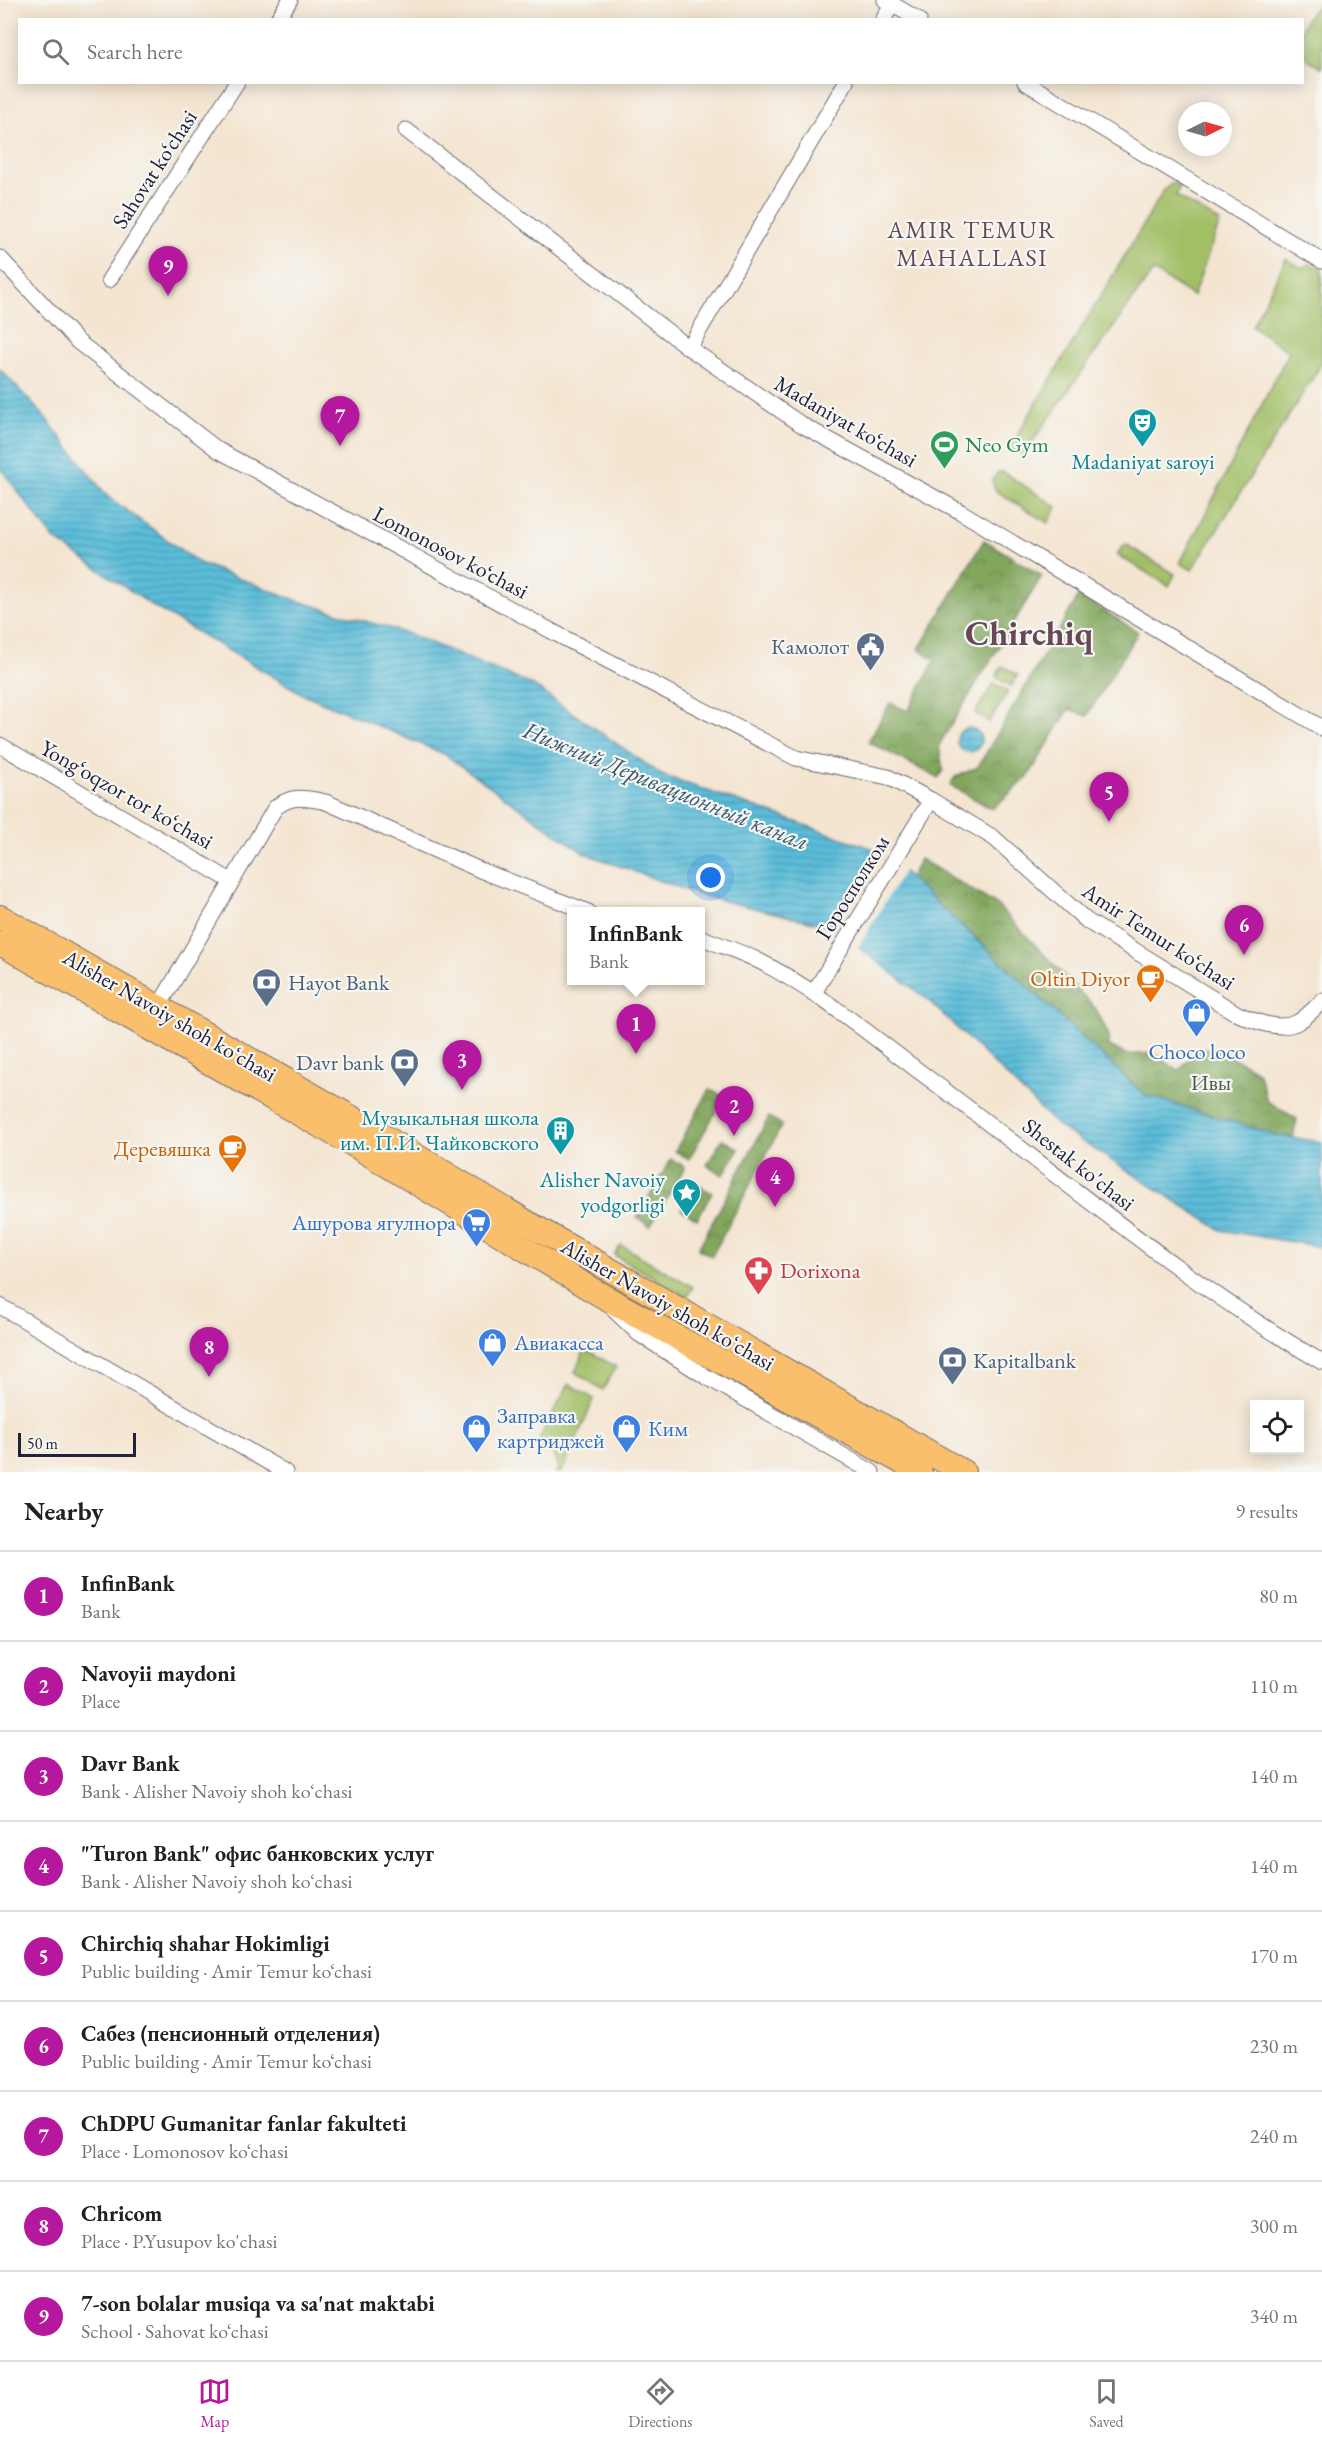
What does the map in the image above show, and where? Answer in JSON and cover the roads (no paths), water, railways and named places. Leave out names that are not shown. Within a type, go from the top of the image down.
[{"type":"main road","name":"Alisher Navoiy shoh koʻchasi","points":[[0,917],[152,1018],[594,1291],[920,1472]]},
{"type":"main road","name":"Alisher Navoiy shoh koʻchasi","points":[[0,943],[152,1018],[963,1472]]},
{"type":"street","points":[[278,18],[290,0]]},
{"type":"street","points":[[884,18],[889,2],[916,18]]},
{"type":"street","name":"Sahovat ko‘chasi","points":[[109,280],[236,84]]},
{"type":"street","points":[[689,348],[845,84]]},
{"type":"street","points":[[1028,84],[1322,261]]},
{"type":"street","name":"Madaniyat ko‘chasi","points":[[406,130],[689,348],[802,425],[960,512],[1322,728]]},
{"type":"street","name":"Lomonosov ko‘chasi","points":[[0,258],[78,342],[218,450],[568,640],[796,758],[888,777],[931,800]]},
{"type":"street","name":"Yong‘oqzor tor ko‘chasi","points":[[0,746],[231,881]]},
{"type":"street","points":[[152,1018],[275,807],[285,800],[301,796],[352,812],[480,870],[575,907]]},
{"type":"street","name":"Горосполком","points":[[813,993],[910,838],[931,800]]},
{"type":"street","name":"Amir Temur ko‘chasi","points":[[931,800],[994,838],[1088,921],[1236,1013],[1254,1021],[1285,1025],[1297,1023],[1322,1001]]},
{"type":"street","name":"Shestak ko'chasi","points":[[705,939],[756,959],[813,993],[985,1119],[1164,1258],[1269,1332],[1322,1362]]},
{"type":"street","name":"Alisher Navoiy shoh koʻchasi","points":[[594,1291],[639,1334],[705,1376],[873,1472]]},
{"type":"street","points":[[0,1306],[285,1472]]},
{"type":"water","name":"Нижний Деривационный канал","points":[[0,369],[44,416],[107,496],[199,563],[298,601],[409,634],[532,685],[662,775],[882,852],[1145,1095],[1275,1135],[1322,1142],[1322,1247],[1221,1230],[1059,1127],[927,999],[830,926],[699,895],[584,853],[444,754],[301,693],[156,608],[54,539],[0,468]]},
{"type":"water","points":[[969,728],[978,731],[981,740],[978,749],[969,752],[960,749],[957,740],[960,731]]},
{"type":"place","name":"7-son bolalar musiqa va sa'nat maktabi","points":[[168,296]]},
{"type":"place","name":"ChDPU Gumanitar fanlar fakulteti","points":[[340,446]]},
{"type":"place","name":"Madaniyat saroyi","points":[[1143,448]]},
{"type":"place","name":"Neo Gym","points":[[944,470]]},
{"type":"place","name":"Камолот","points":[[870,672]]},
{"type":"place","name":"Chirchiq shahar Hokimligi","points":[[1109,822]]},
{"type":"place","name":"Сабез (пенсионный отделения)","points":[[1244,955]]},
{"type":"place","name":"Oltin Diyor","points":[[1151,1004]]},
{"type":"place","name":"Hayot Bank","points":[[267,1008]]},
{"type":"place","name":"Choco loco","points":[[1197,1038]]},
{"type":"place","name":"InfinBank","points":[[636,1054]]},
{"type":"place","name":"Davr bank","points":[[405,1088]]},
{"type":"place","name":"Davr Bank","points":[[462,1090]]},
{"type":"place","name":"Navoyii maydoni","points":[[734,1136]]},
{"type":"place","name":"Музыкальная школа им. П.И. Чайковского","points":[[560,1156]]},
{"type":"place","name":"Деревяшка","points":[[232,1174]]},
{"type":"place","name":"\"Turon Bank\" офис банковских услуг","points":[[775,1207]]},
{"type":"place","name":"Alisher Navoiy yodgorligi","points":[[686,1218]]},
{"type":"place","name":"Ашурова ягулнора","points":[[477,1248]]},
{"type":"place","name":"Dorixona","points":[[759,1296]]},
{"type":"place","name":"Авиакасса","points":[[493,1368]]},
{"type":"place","name":"Chricom","points":[[209,1377]]},
{"type":"place","name":"Kapitalbank","points":[[952,1386]]},
{"type":"place","name":"Заправка картриджей","points":[[476,1454]]},
{"type":"place","name":"Ким","points":[[627,1454]]},
{"type":"district","name":"AMIR TEMUR MAHALLASI","points":[[972,244]]},
{"type":"district","name":"Chirchiq","points":[[1029,633]]},
{"type":"park label","name":"Ивы","points":[[1211,1082]]}]
